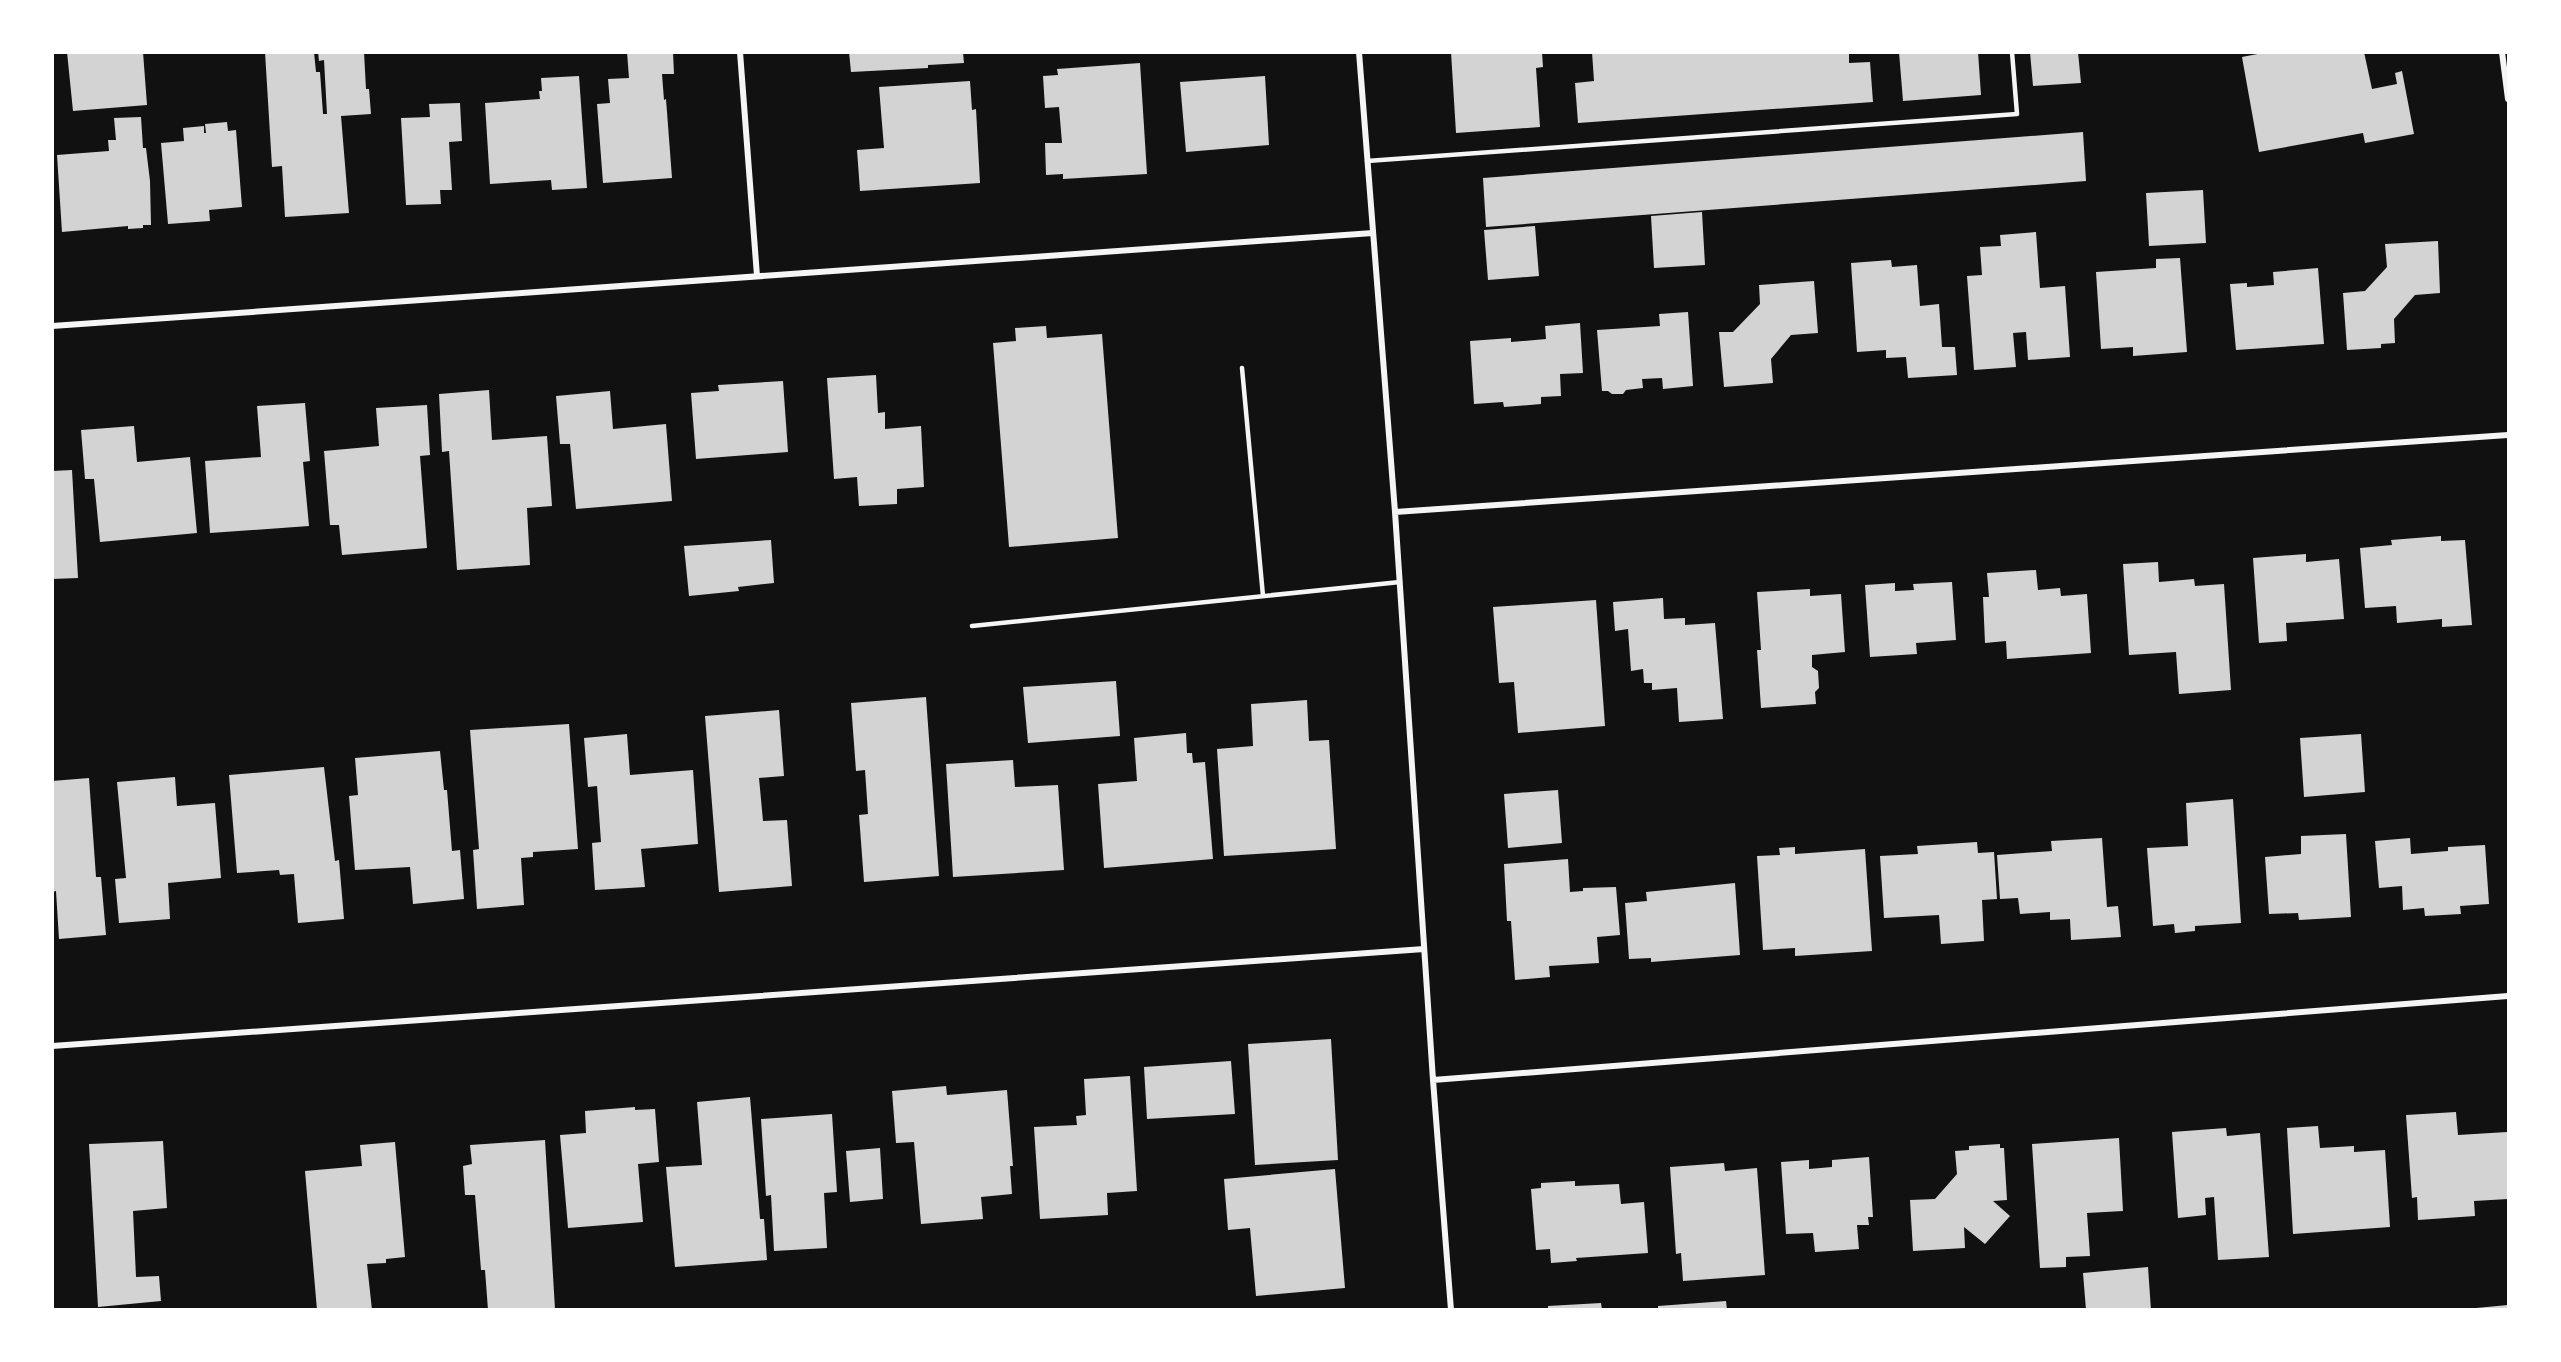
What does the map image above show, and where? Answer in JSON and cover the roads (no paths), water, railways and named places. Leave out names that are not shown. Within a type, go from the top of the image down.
[{"type":"street","points":[[740,52],[757,276]]},
{"type":"street","points":[[1359,52],[1395,512],[1433,1080],[1451,1310]]},
{"type":"street","points":[[2502,52],[2508,99]]},
{"type":"street","points":[[52,326],[1373,233]]},
{"type":"street","points":[[1395,512],[2508,435]]},
{"type":"street","points":[[52,1046],[1424,949]]},
{"type":"street","points":[[1433,1080],[2508,996]]},
{"type":"lane","points":[[1367,161],[2017,114],[2012,52]]},
{"type":"lane","points":[[1242,368],[1263,596]]},
{"type":"lane","points":[[972,626],[1400,582]]}]
